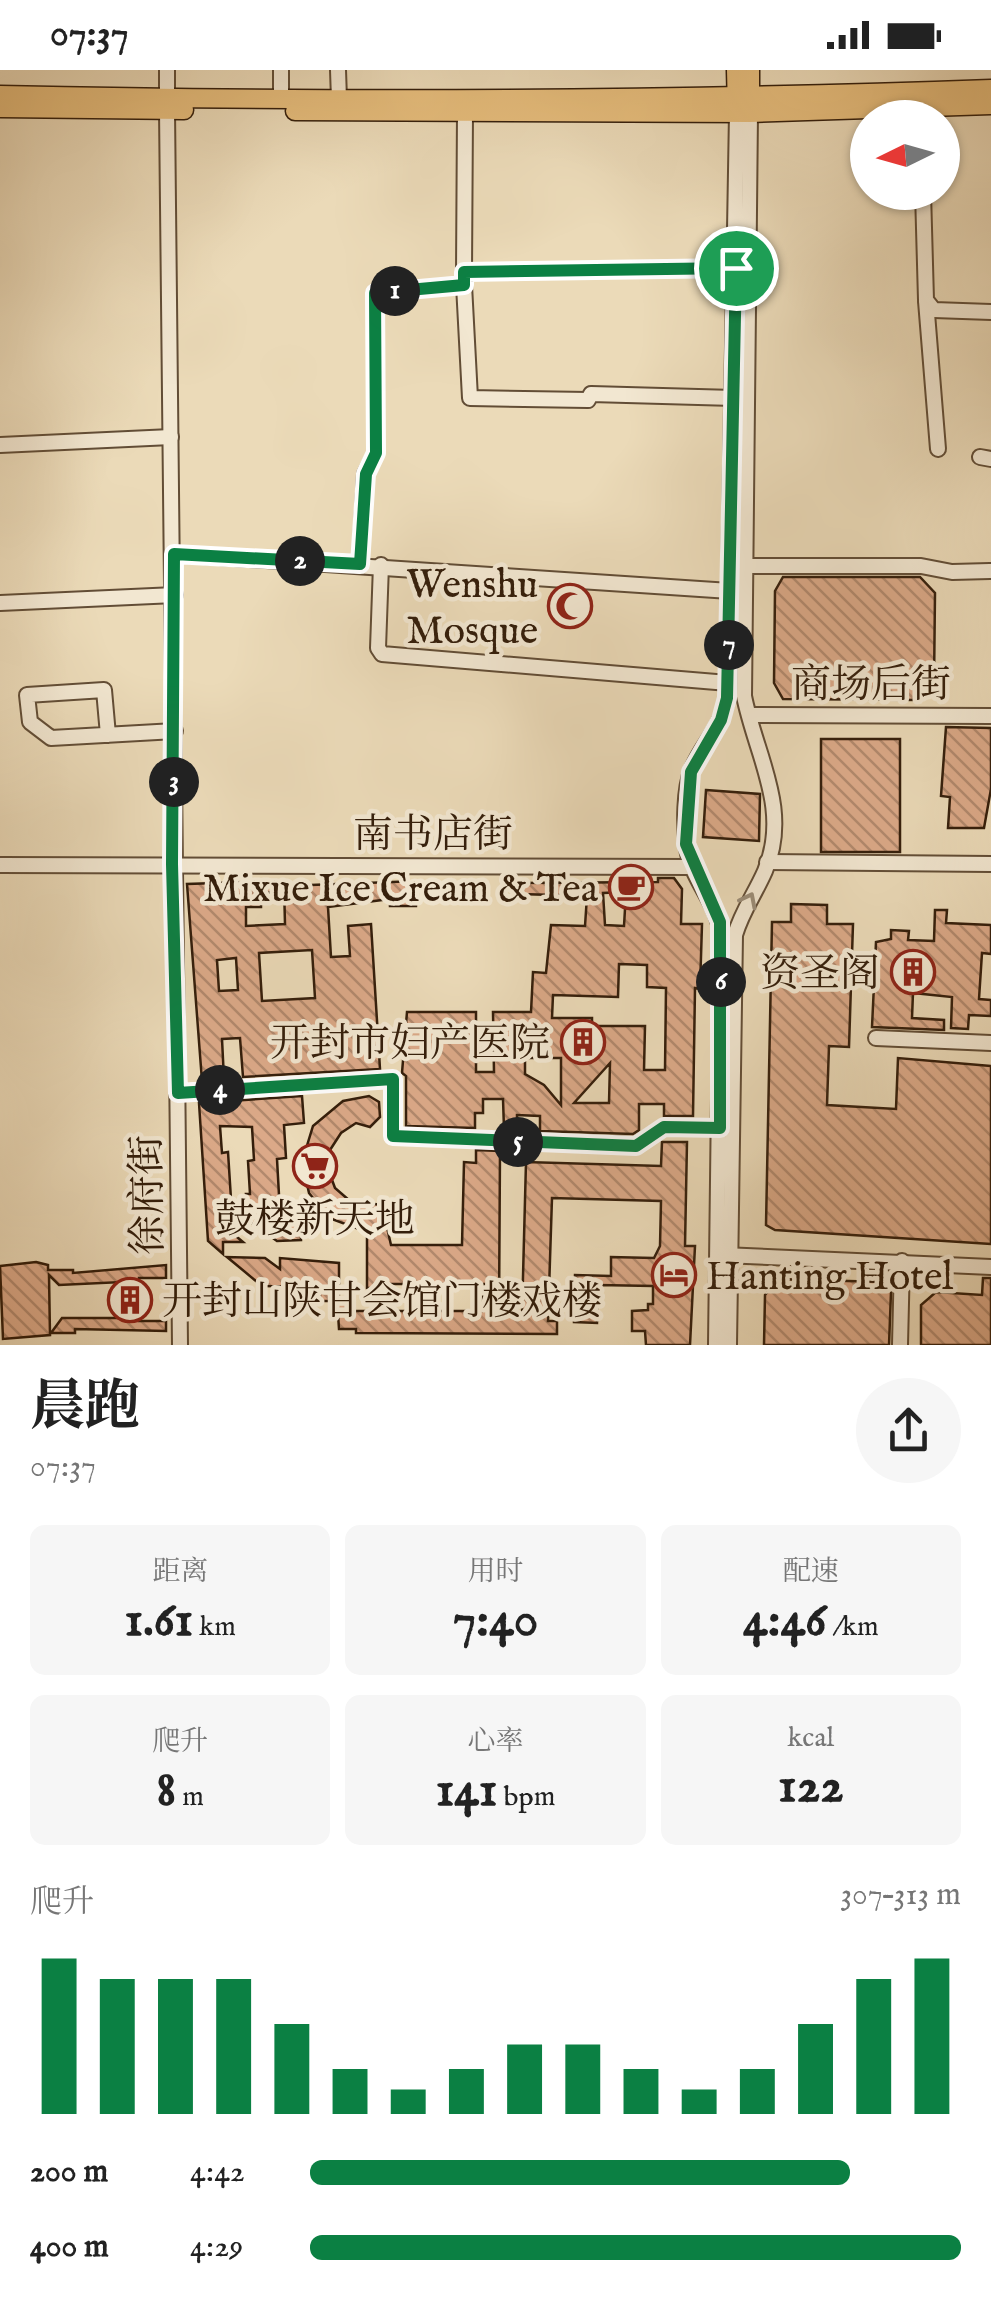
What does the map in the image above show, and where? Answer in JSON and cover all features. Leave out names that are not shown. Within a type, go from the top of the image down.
[{"type":"main road","points":[[736,70],[744,106]]},
{"type":"main road","points":[[744,106],[750,70]]},
{"type":"main road","points":[[0,94],[465,114],[744,106],[991,89]]},
{"type":"main road","points":[[0,108],[339,99],[850,110]]},
{"type":"main road","points":[[960,108],[991,104]]},
{"type":"street","name":"徐府街","points":[[167,70],[175,596],[172,864],[180,1345]]},
{"type":"street","points":[[280,70],[281,99]]},
{"type":"street","points":[[338,70],[339,99]]},
{"type":"street","points":[[729,1345],[720,1128],[720,922],[686,844],[688,784],[694,765],[721,720],[728,683],[736,268],[744,106]]},
{"type":"street","points":[[716,1345],[724,1255],[735,935],[767,862],[774,795],[744,696],[744,106]]},
{"type":"street","points":[[465,114],[464,279],[470,398],[588,400],[591,394],[734,398]]},
{"type":"street","points":[[924,210],[938,449]]},
{"type":"street","points":[[360,564],[366,474],[376,453],[375,293],[464,279],[736,268]]},
{"type":"street","points":[[926,300],[934,310],[991,312]]},
{"type":"street","points":[[0,445],[171,437]]},
{"type":"street","points":[[174,554],[730,590]]},
{"type":"street","points":[[381,565],[378,648],[382,654],[728,683]]},
{"type":"street","points":[[746,566],[921,566],[952,572],[990,571]]},
{"type":"street","points":[[0,603],[175,596]]},
{"type":"street","points":[[108,734],[104,690],[27,695],[30,722],[51,738],[175,731]]},
{"type":"street","name":"商场后街","points":[[750,715],[991,716]]},
{"type":"street","points":[[767,862],[991,864]]},
{"type":"street","name":"南书店街","points":[[0,865],[693,867]]},
{"type":"street","points":[[876,1038],[991,1043]]},
{"type":"street","points":[[178,1093],[393,1079],[393,1136],[636,1146],[664,1127],[720,1128]]},
{"type":"street","points":[[724,1255],[991,1267]]},
{"type":"street","points":[[900,1345],[902,1262]]},
{"type":"building","points":[[783,577],[920,577],[935,593],[934,684],[918,700],[783,699],[774,683],[775,591]]},
{"type":"building","points":[[946,727],[991,728],[991,789],[984,828],[948,828],[950,797],[941,796]]},
{"type":"building","points":[[821,739],[900,739],[900,852],[821,852]]},
{"type":"building","points":[[706,790],[760,794],[759,841],[703,837]]},
{"type":"building","points":[[658,878],[674,878],[682,889],[681,924],[702,924],[700,989],[695,988],[693,1116],[664,1116],[664,1104],[639,1104],[639,1130],[633,1134],[540,1131],[540,1116],[517,1115],[517,1130],[504,1129],[503,1099],[483,1099],[483,1113],[475,1113],[475,1128],[406,1126],[406,1076],[402,1073],[407,1012],[476,1012],[476,1072],[494,1072],[493,1012],[531,1012],[533,972],[546,973],[551,925],[585,926],[587,896],[520,894],[520,883],[658,882]],"holes":[[[626,892],[624,926],[605,925],[603,893]],[[619,964],[647,965],[647,987],[666,988],[665,1070],[644,1070],[645,1026],[592,1026],[592,1018],[552,1018],[553,995],[618,997]],[[525,1058],[561,1058],[561,1105],[544,1085],[525,1074]],[[610,1063],[609,1103],[574,1103]]]},
{"type":"building","points":[[280,881],[281,892],[261,893],[261,907],[246,907],[246,926],[285,924],[284,886],[418,881],[416,906],[390,906],[390,899],[328,907],[331,957],[350,956],[348,926],[371,924],[380,1069],[243,1077],[240,1038],[222,1039],[224,1079],[202,1081],[187,884]],"holes":[[[312,950],[315,998],[262,1001],[259,953]],[[236,958],[238,990],[219,991],[217,960]]]},
{"type":"building","points":[[791,904],[827,905],[827,924],[853,924],[849,1047],[829,1046],[827,1105],[896,1109],[898,1058],[991,1066],[991,1244],[775,1230],[766,1225],[772,922],[791,922]]},
{"type":"building","points":[[935,910],[947,910],[946,923],[991,925],[991,954],[982,953],[979,999],[991,1000],[991,1016],[969,1015],[968,1029],[951,1028],[952,997],[913,993],[912,1018],[944,1020],[944,1030],[872,1027],[876,942],[891,939],[891,930],[909,931],[908,940],[934,941]]},
{"type":"building","points":[[302,1096],[304,1123],[284,1125],[286,1158],[277,1159],[280,1213],[300,1215],[301,1240],[277,1241],[250,1222],[246,1194],[250,1194],[248,1161],[254,1160],[252,1127],[220,1126],[222,1153],[228,1152],[231,1199],[224,1200],[225,1227],[243,1242],[223,1242],[223,1254],[208,1241],[199,1103]]},
{"type":"building","points":[[369,1096],[379,1102],[380,1117],[370,1127],[356,1123],[341,1133],[330,1150],[328,1169],[335,1188],[350,1201],[382,1205],[391,1245],[462,1245],[464,1162],[476,1163],[476,1150],[500,1151],[499,1315],[522,1315],[526,1162],[661,1166],[662,1142],[687,1142],[685,1246],[695,1246],[690,1345],[646,1345],[645,1331],[632,1331],[632,1311],[648,1310],[648,1304],[653,1304],[653,1286],[598,1285],[597,1323],[574,1322],[575,1275],[611,1276],[611,1257],[654,1258],[660,1246],[661,1201],[552,1198],[548,1321],[557,1321],[557,1334],[356,1333],[356,1329],[339,1329],[338,1314],[330,1314],[330,1301],[320,1301],[320,1287],[262,1286],[227,1257],[265,1258],[280,1269],[280,1258],[339,1263],[339,1298],[349,1298],[349,1311],[482,1311],[484,1284],[391,1284],[391,1288],[367,1288],[367,1232],[329,1218],[309,1193],[302,1162],[313,1126],[343,1101]]},
{"type":"building","points":[[36,1262],[48,1265],[48,1270],[73,1273],[166,1265],[166,1278],[139,1278],[139,1321],[166,1321],[166,1331],[75,1329],[75,1333],[51,1333],[62,1318],[122,1318],[122,1282],[59,1285],[49,1275],[50,1335],[3,1339],[0,1266]]},
{"type":"building","points":[[983,1278],[991,1278],[991,1345],[921,1345],[921,1305],[936,1292],[982,1295]]},
{"type":"building","points":[[778,1279],[883,1282],[891,1292],[889,1345],[764,1345],[765,1295]]},
{"type":"place","name":"Wenshu Mosque","points":[[570,606]]},
{"type":"place","name":"Mixue Ice Cream & Tea","points":[[631,887]]},
{"type":"place","name":"资圣阁","points":[[913,972]]},
{"type":"place","name":"开封市妇产医院","points":[[583,1042]]},
{"type":"place","name":"鼓楼新天地","points":[[315,1166]]},
{"type":"place","name":"Hanting Hotel","points":[[674,1275]]},
{"type":"place","name":"开封山陕甘会馆门楼戏楼","points":[[130,1300]]},
{"type":"route","points":[[736,268],[727,698],[721,720],[691,772],[686,844],[689,860],[720,922],[720,1128],[664,1127],[636,1146],[393,1136],[393,1079],[178,1093],[172,864],[174,554],[360,564],[367,467],[376,453],[375,293],[464,285],[464,272],[736,268]]}]
